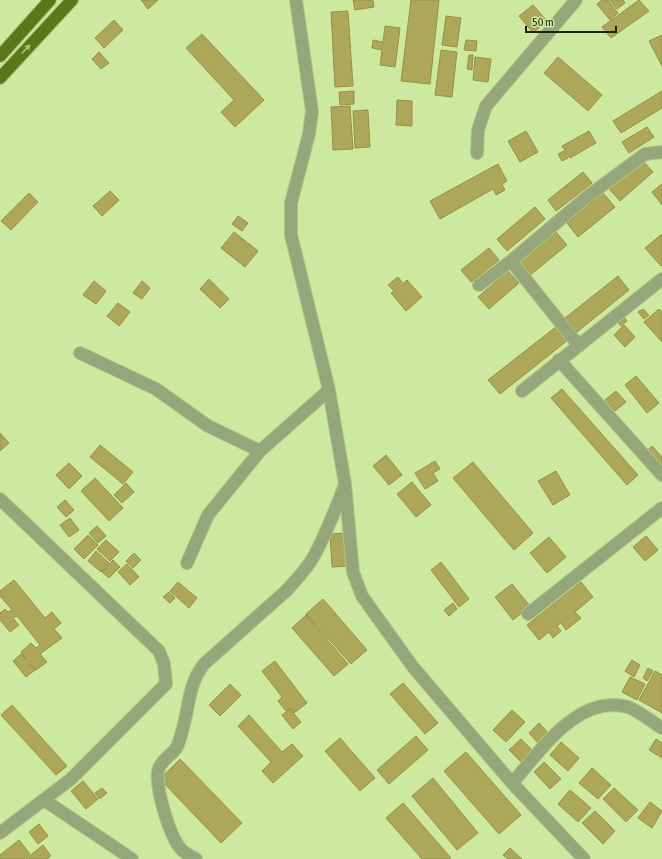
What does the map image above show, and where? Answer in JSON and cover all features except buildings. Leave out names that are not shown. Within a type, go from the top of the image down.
[{"type":"main road","points":[[0,56],[50,0]]},
{"type":"main road","points":[[0,78],[72,0]]},
{"type":"street","points":[[296,0],[312,111],[309,134],[291,203],[291,235],[329,390],[345,484],[353,572],[362,596],[413,667],[512,783],[584,859]]},
{"type":"street","points":[[477,153],[478,130],[486,106],[576,0]]},
{"type":"street","points":[[479,285],[511,261],[588,196],[645,154],[662,152]]},
{"type":"street","points":[[511,261],[579,346]]},
{"type":"street","points":[[522,391],[558,360],[579,346],[662,279]]},
{"type":"street","points":[[80,353],[156,389],[208,426],[260,451]]},
{"type":"street","points":[[558,360],[662,475]]},
{"type":"street","points":[[187,563],[208,515],[260,451],[329,390]]},
{"type":"street","points":[[196,859],[182,850],[172,837],[165,816],[158,777],[159,768],[176,747],[184,723],[190,689],[196,674],[204,664],[286,590],[313,558],[327,529],[345,484]]},
{"type":"street","points":[[0,499],[159,651],[164,664],[166,684],[71,779],[0,833]]},
{"type":"street","points":[[528,614],[662,508]]},
{"type":"street","points":[[512,783],[568,722],[592,707],[610,706],[628,708],[662,728]]},
{"type":"street","points":[[44,800],[132,859]]}]
